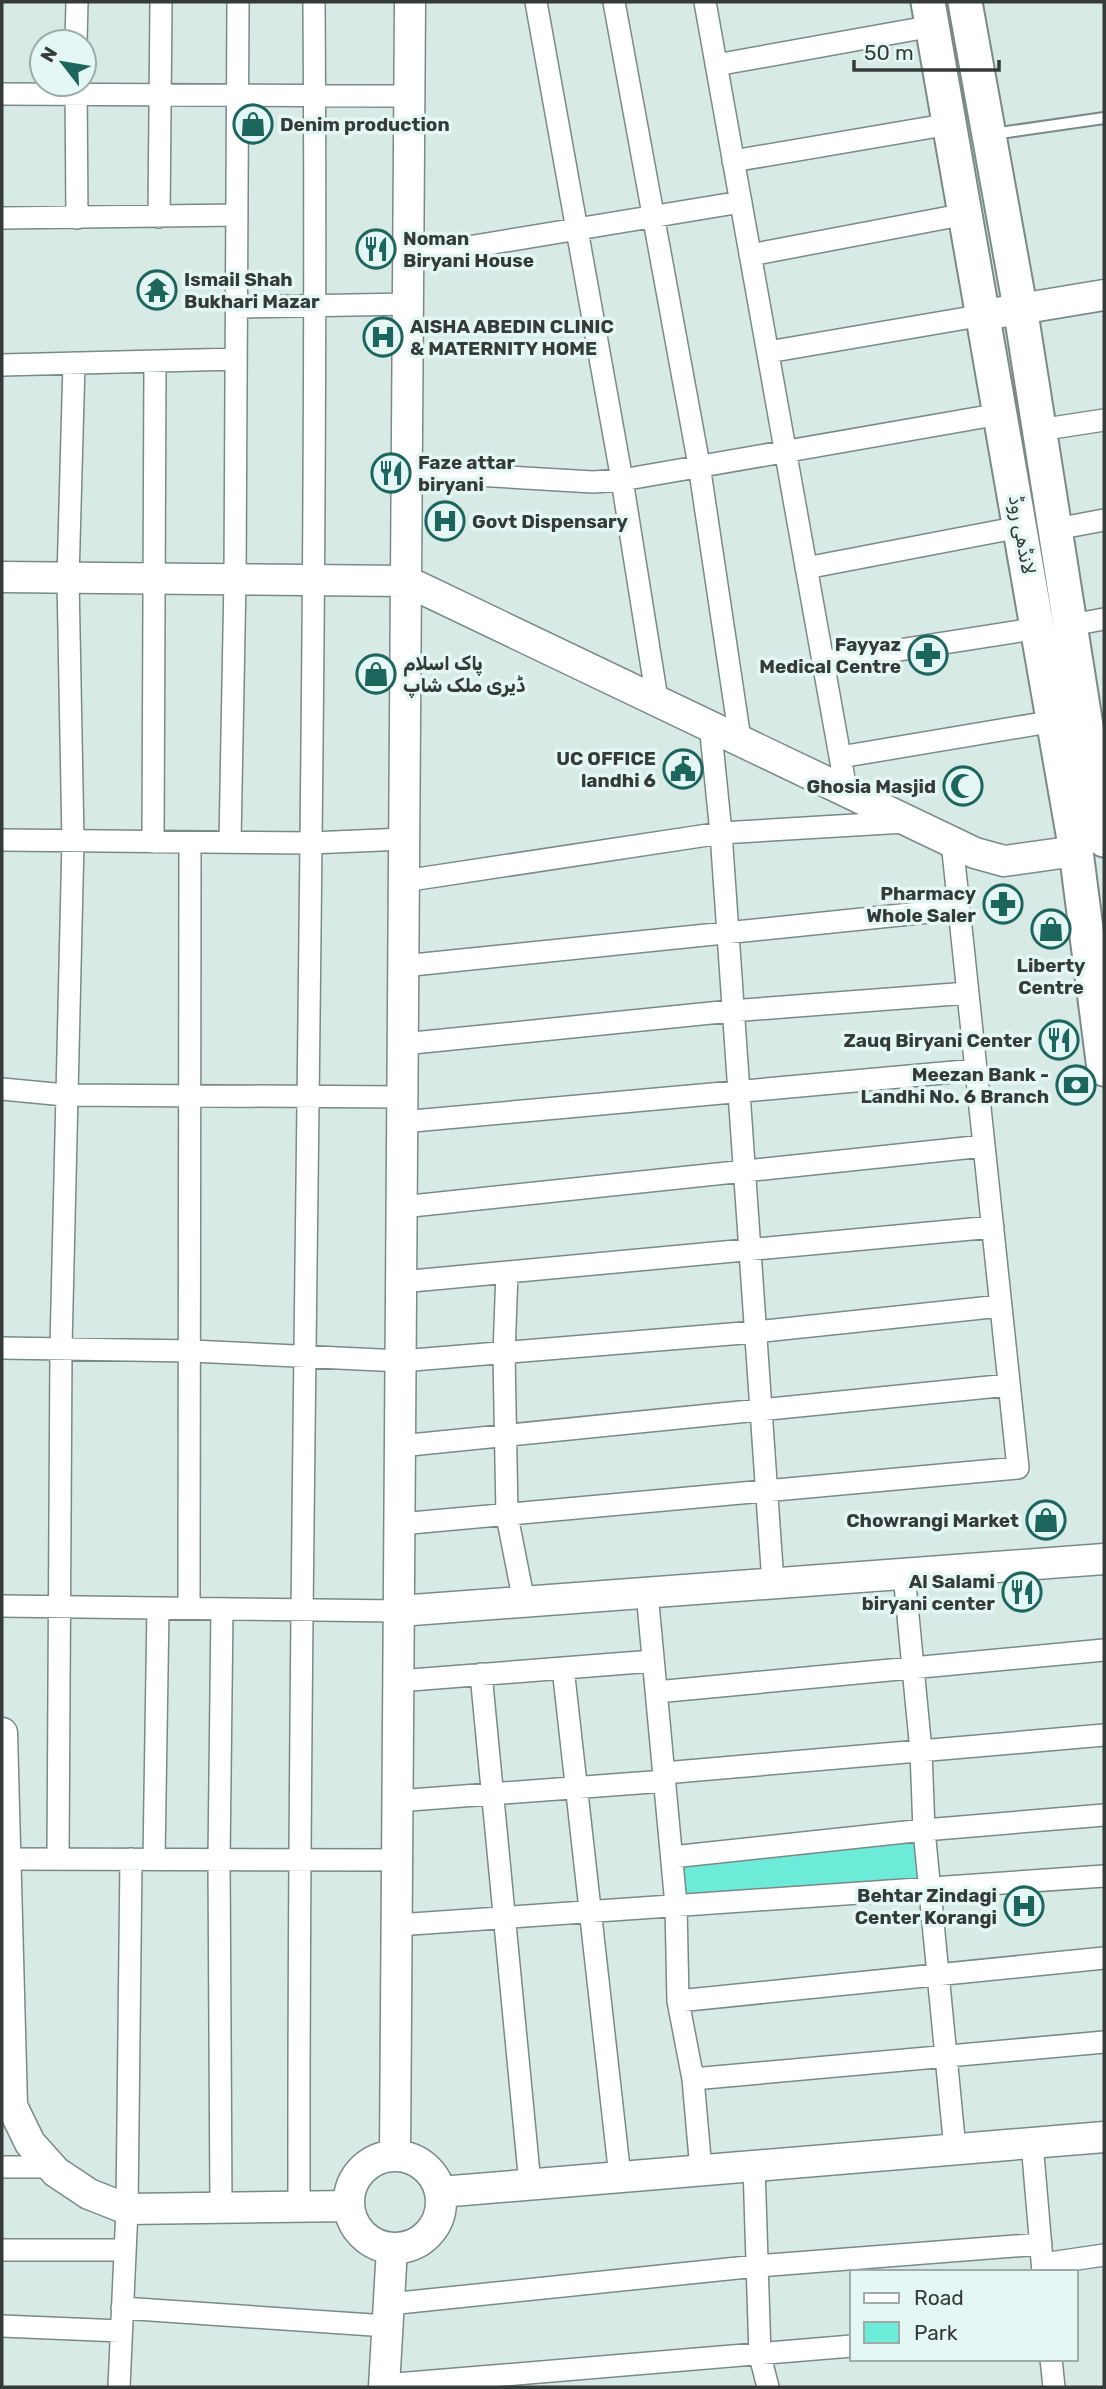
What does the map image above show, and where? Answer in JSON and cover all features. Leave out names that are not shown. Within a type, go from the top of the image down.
[{"type":"main road","name":"لانڈھی روڈ","points":[[965,2],[1020,307],[1056,529],[1055,721],[1090,845],[1104,1069]]},
{"type":"main road","name":"لانڈھی روڈ","points":[[930,14],[1020,527],[1055,626],[1101,793],[1090,845]]},
{"type":"street","points":[[76,28],[77,2]]},
{"type":"street","points":[[159,217],[161,2]]},
{"type":"street","points":[[230,842],[235,579],[238,2]]},
{"type":"street","points":[[299,2206],[299,1859],[304,1608],[313,580],[314,2]]},
{"type":"street","points":[[395,2156],[410,2]]},
{"type":"street","points":[[536,2],[622,480],[657,699]]},
{"type":"street","points":[[614,2],[699,464],[740,739]]},
{"type":"street","points":[[705,2],[846,790]]},
{"type":"street","points":[[716,65],[930,14]]},
{"type":"street","points":[[98,91],[162,97],[409,96]]},
{"type":"street","points":[[2,94],[28,92]]},
{"type":"street","points":[[76,98],[77,218]]},
{"type":"street","points":[[733,161],[950,124]]},
{"type":"street","points":[[408,257],[576,232],[652,215],[741,202]]},
{"type":"street","points":[[750,255],[966,214]]},
{"type":"street","points":[[2,218],[237,215]]},
{"type":"street","points":[[768,352],[1020,307],[1104,295]]},
{"type":"street","points":[[236,307],[313,308],[408,304]]},
{"type":"street","points":[[2,365],[236,359]]},
{"type":"street","points":[[153,842],[155,361]]},
{"type":"street","points":[[58,1859],[62,1607],[61,1347],[73,841],[68,579],[75,363]]},
{"type":"street","points":[[407,471],[593,482],[622,480],[699,464],[1000,414]]},
{"type":"street","points":[[1039,430],[1104,420]]},
{"type":"street","points":[[1056,529],[1104,520]]},
{"type":"street","points":[[806,568],[1020,527]]},
{"type":"street","points":[[2,577],[406,581],[952,842],[1004,861],[1090,845]]},
{"type":"street","points":[[823,662],[1104,619]]},
{"type":"street","points":[[840,757],[1055,721]]},
{"type":"street","points":[[710,724],[721,833],[731,1011],[751,1250],[773,1583]]},
{"type":"street","points":[[404,881],[721,833],[911,822]]},
{"type":"street","points":[[2,840],[311,843],[404,839]]},
{"type":"street","points":[[400,1524],[1018,1468],[952,842]]},
{"type":"street","points":[[189,1608],[190,843]]},
{"type":"street","points":[[403,966],[959,909]]},
{"type":"street","points":[[403,1044],[731,1011],[968,993]]},
{"type":"street","points":[[2,1089],[65,1095],[190,1093],[308,1099],[402,1109],[738,1090],[976,1070]]},
{"type":"street","points":[[402,1207],[743,1169],[984,1146]]},
{"type":"street","points":[[401,1282],[993,1227]]},
{"type":"street","points":[[506,1272],[504,1354],[508,1516],[524,1602]]},
{"type":"street","points":[[2,1348],[191,1351],[401,1361],[755,1332],[1001,1306]]},
{"type":"street","points":[[400,1446],[1009,1385]]},
{"type":"street","points":[[2,1606],[399,1611],[1104,1559]]},
{"type":"street","points":[[904,1574],[921,1751],[924,1830],[932,1886],[955,2149]]},
{"type":"street","points":[[647,1593],[676,1905],[678,2001],[693,2079],[701,2170]]},
{"type":"street","points":[[154,1858],[158,1608]]},
{"type":"street","points":[[221,2207],[219,1860],[222,1609]]},
{"type":"street","points":[[656,1692],[1104,1650]]},
{"type":"street","points":[[398,1681],[653,1661]]},
{"type":"street","points":[[563,1668],[620,2177]]},
{"type":"street","points":[[481,1674],[494,1794],[502,1919],[530,2184]]},
{"type":"street","points":[[2,1733],[6,1859],[7,2106],[30,2143],[50,2167],[89,2194],[127,2208],[349,2206]]},
{"type":"street","points":[[397,1801],[578,1788],[921,1751],[1104,1735]]},
{"type":"street","points":[[672,1857],[924,1830],[1104,1815]]},
{"type":"street","points":[[6,1859],[397,1860]]},
{"type":"street","points":[[130,2387],[119,2387],[127,2208],[131,1859]]},
{"type":"street","points":[[397,1926],[591,1914],[932,1886],[1104,1876]]},
{"type":"street","points":[[678,2001],[1104,1958]]},
{"type":"street","points":[[693,2079],[1104,2042]]},
{"type":"street","points":[[440,2192],[1104,2137]]},
{"type":"street","points":[[1032,2143],[1042,2260]]},
{"type":"street","points":[[395,2156],[410,2158],[424,2166],[434,2177],[440,2192],[441,2207],[428,2234],[415,2243],[393,2248],[372,2242],[361,2232],[349,2206],[357,2177],[367,2165],[395,2156]]},
{"type":"street","points":[[754,2166],[760,2356],[768,2387]]},
{"type":"street","points":[[2,2167],[50,2167]]},
{"type":"street","points":[[393,2248],[384,2386],[850,2346]]},
{"type":"street","points":[[2,2250],[125,2250]]},
{"type":"street","points":[[122,2308],[388,2315],[757,2266],[1042,2260],[1104,2255]]},
{"type":"street","points":[[2,2326],[121,2331]]},
{"type":"street","points":[[1051,2361],[1054,2387]]},
{"type":"lane","points":[[989,134],[1104,118]]},
{"type":"green space","points":[[924,1830],[932,1886],[676,1905],[672,1858]]},
{"type":"place","name":"Denim production","points":[[253,124]]},
{"type":"place","name":"Noman Biryani House","points":[[376,249]]},
{"type":"place","name":"Ismail Shah Bukhari Mazar","points":[[157,290]]},
{"type":"place","name":"AISHA ABEDIN CLINIC & MATERNITY HOME","points":[[383,337]]},
{"type":"place","name":"Faze attar biryani","points":[[391,473]]},
{"type":"place","name":"Govt Dispensary","points":[[445,521]]},
{"type":"place","name":"Fayyaz Medical Centre","points":[[928,655]]},
{"type":"place","name":"پاک اسلام ڈیری ملک شاپ","points":[[376,674]]},
{"type":"place","name":"UC OFFICE landhi 6","points":[[683,769]]},
{"type":"place","name":"Ghosia Masjid","points":[[963,786]]},
{"type":"place","name":"Pharmacy Whole Saler","points":[[1003,904]]},
{"type":"place","name":"Liberty Centre","points":[[1051,929]]},
{"type":"place","name":"Zauq Biryani Center","points":[[1059,1040]]},
{"type":"place","name":"Meezan Bank - Landhi No. 6 Branch","points":[[1076,1085]]},
{"type":"place","name":"Chowrangi Market","points":[[1046,1520]]},
{"type":"place","name":"Al Salami biryani center","points":[[1022,1592]]},
{"type":"place","name":"Behtar Zindagi Center Korangi","points":[[1024,1906]]}]
